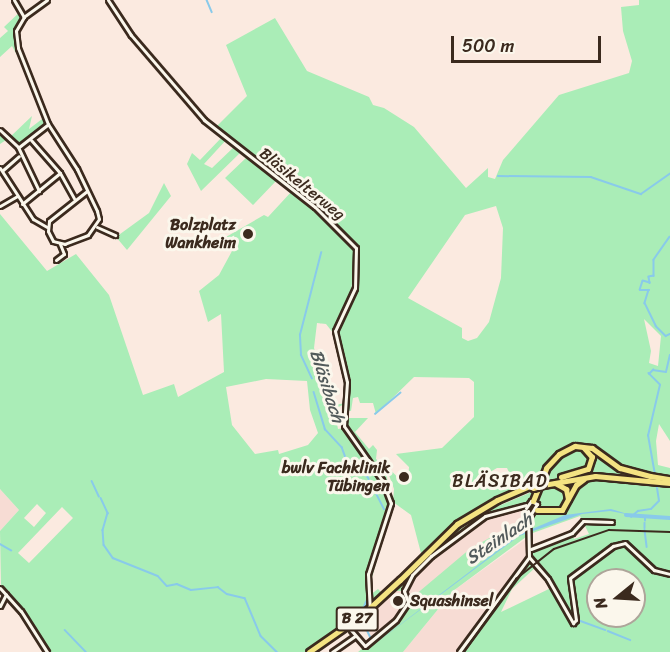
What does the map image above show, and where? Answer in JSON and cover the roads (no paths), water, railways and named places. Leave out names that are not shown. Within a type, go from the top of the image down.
[{"type":"highway","points":[[532,507],[552,460],[575,446],[592,448],[620,468],[652,477]]},
{"type":"highway","points":[[532,507],[553,461],[570,449],[588,450],[592,458],[588,469],[561,477]]},
{"type":"highway","name":"B 27","points":[[400,580],[466,522],[533,486],[561,477],[602,473],[652,477],[670,481]]},
{"type":"highway","name":"B 27","points":[[544,483],[605,476],[652,477]]},
{"type":"highway","points":[[532,507],[562,510],[578,483],[605,476]]},
{"type":"highway","points":[[532,507],[558,509],[567,503],[566,489],[554,482]]},
{"type":"main road","name":"B 27","points":[[309,652],[370,608],[400,580]]},
{"type":"street","points":[[14,0],[24,17]]},
{"type":"street","points":[[47,0],[24,17],[16,31],[18,48],[48,124],[87,191],[98,215],[97,227],[88,235],[60,244]]},
{"type":"street","name":"Bläsikelterweg","points":[[108,0],[139,45],[204,120],[315,207],[356,248],[355,288],[335,331],[347,382],[344,426],[382,480],[391,503],[385,512],[367,578],[370,608]]},
{"type":"street","points":[[18,147],[31,140],[48,124]]},
{"type":"street","points":[[0,130],[18,147],[19,156],[39,191]]},
{"type":"street","points":[[31,140],[60,172],[74,198]]},
{"type":"street","points":[[0,177],[2,171],[19,156]]},
{"type":"street","points":[[2,171],[35,222],[47,227]]},
{"type":"street","points":[[22,204],[60,172]]},
{"type":"street","points":[[47,227],[74,198],[87,191]]},
{"type":"street","points":[[1,206],[17,196]]},
{"type":"street","points":[[47,227],[50,238],[60,244],[64,254],[56,260]]},
{"type":"street","points":[[97,227],[115,235]]},
{"type":"street","points":[[351,630],[365,646],[396,620],[408,601],[404,591],[413,573],[448,541],[485,516],[519,506],[532,507],[527,525],[531,549],[529,557],[459,652]]},
{"type":"street","points":[[531,549],[572,533],[583,521],[612,522]]},
{"type":"street","points":[[529,557],[552,585],[573,623],[576,620],[570,578],[613,546],[625,543],[654,570],[670,574]]},
{"type":"street","points":[[0,588],[47,652]]},
{"type":"street","points":[[0,606],[6,594]]},
{"type":"street","points":[[332,652],[355,636]]},
{"type":"water","points":[[611,509],[631,515],[610,511],[582,514],[519,536],[364,652],[518,535],[565,515]]},
{"type":"waterway","points":[[207,0],[212,12]]},
{"type":"waterway","points":[[498,176],[591,177],[641,194],[670,174]]},
{"type":"waterway","points":[[670,237],[654,260],[654,276],[649,277],[650,283],[643,281],[640,290],[649,290],[645,303],[656,326],[666,336],[670,334]]},
{"type":"waterway","name":"Bläsibach","points":[[312,379],[301,355],[300,335],[321,253]]},
{"type":"waterway","points":[[655,475],[648,436],[660,385],[649,374],[653,370],[666,372],[670,355]]},
{"type":"waterway","name":"Bläsibach","points":[[314,392],[325,429],[342,447],[346,458],[368,477],[384,509]]},
{"type":"waterway","points":[[375,414],[400,393]]},
{"type":"waterway","points":[[92,481],[99,496]]},
{"type":"waterway","points":[[631,517],[638,511],[651,509],[659,501],[656,482]]},
{"type":"waterway","points":[[101,498],[108,513],[103,530],[104,545],[113,558],[158,576],[167,586],[177,584],[191,590],[218,587],[227,594],[245,598],[261,636],[277,652]]},
{"type":"waterway","name":"Steinlach","points":[[626,515],[670,518]]},
{"type":"waterway","name":"Bläsibach","points":[[380,543],[387,520]]},
{"type":"waterway","points":[[645,523],[645,528]]},
{"type":"waterway","points":[[645,530],[647,547]]},
{"type":"waterway","points":[[0,544],[11,550]]},
{"type":"waterway","name":"Bläsibach","points":[[370,578],[374,559]]},
{"type":"waterway","name":"Bläsibach","points":[[363,609],[366,602]]},
{"type":"waterway","points":[[578,620],[605,630]]},
{"type":"waterway","name":"Bläsibach","points":[[363,621],[371,638]]},
{"type":"waterway","points":[[65,630],[86,652]]},
{"type":"waterway","points":[[608,631],[630,640]]},
{"type":"railway","points":[[464,652],[516,579],[554,549],[609,530],[670,532]]},
{"type":"place","name":"Bolzplatz Wankheim","points":[[248,234]]},
{"type":"place","name":"bwlv Fachklinik Tübingen","points":[[404,477]]},
{"type":"place","name":"Squashinsel","points":[[398,601]]},
{"type":"district","name":"BLÄSIBAD","points":[[500,481]]}]
